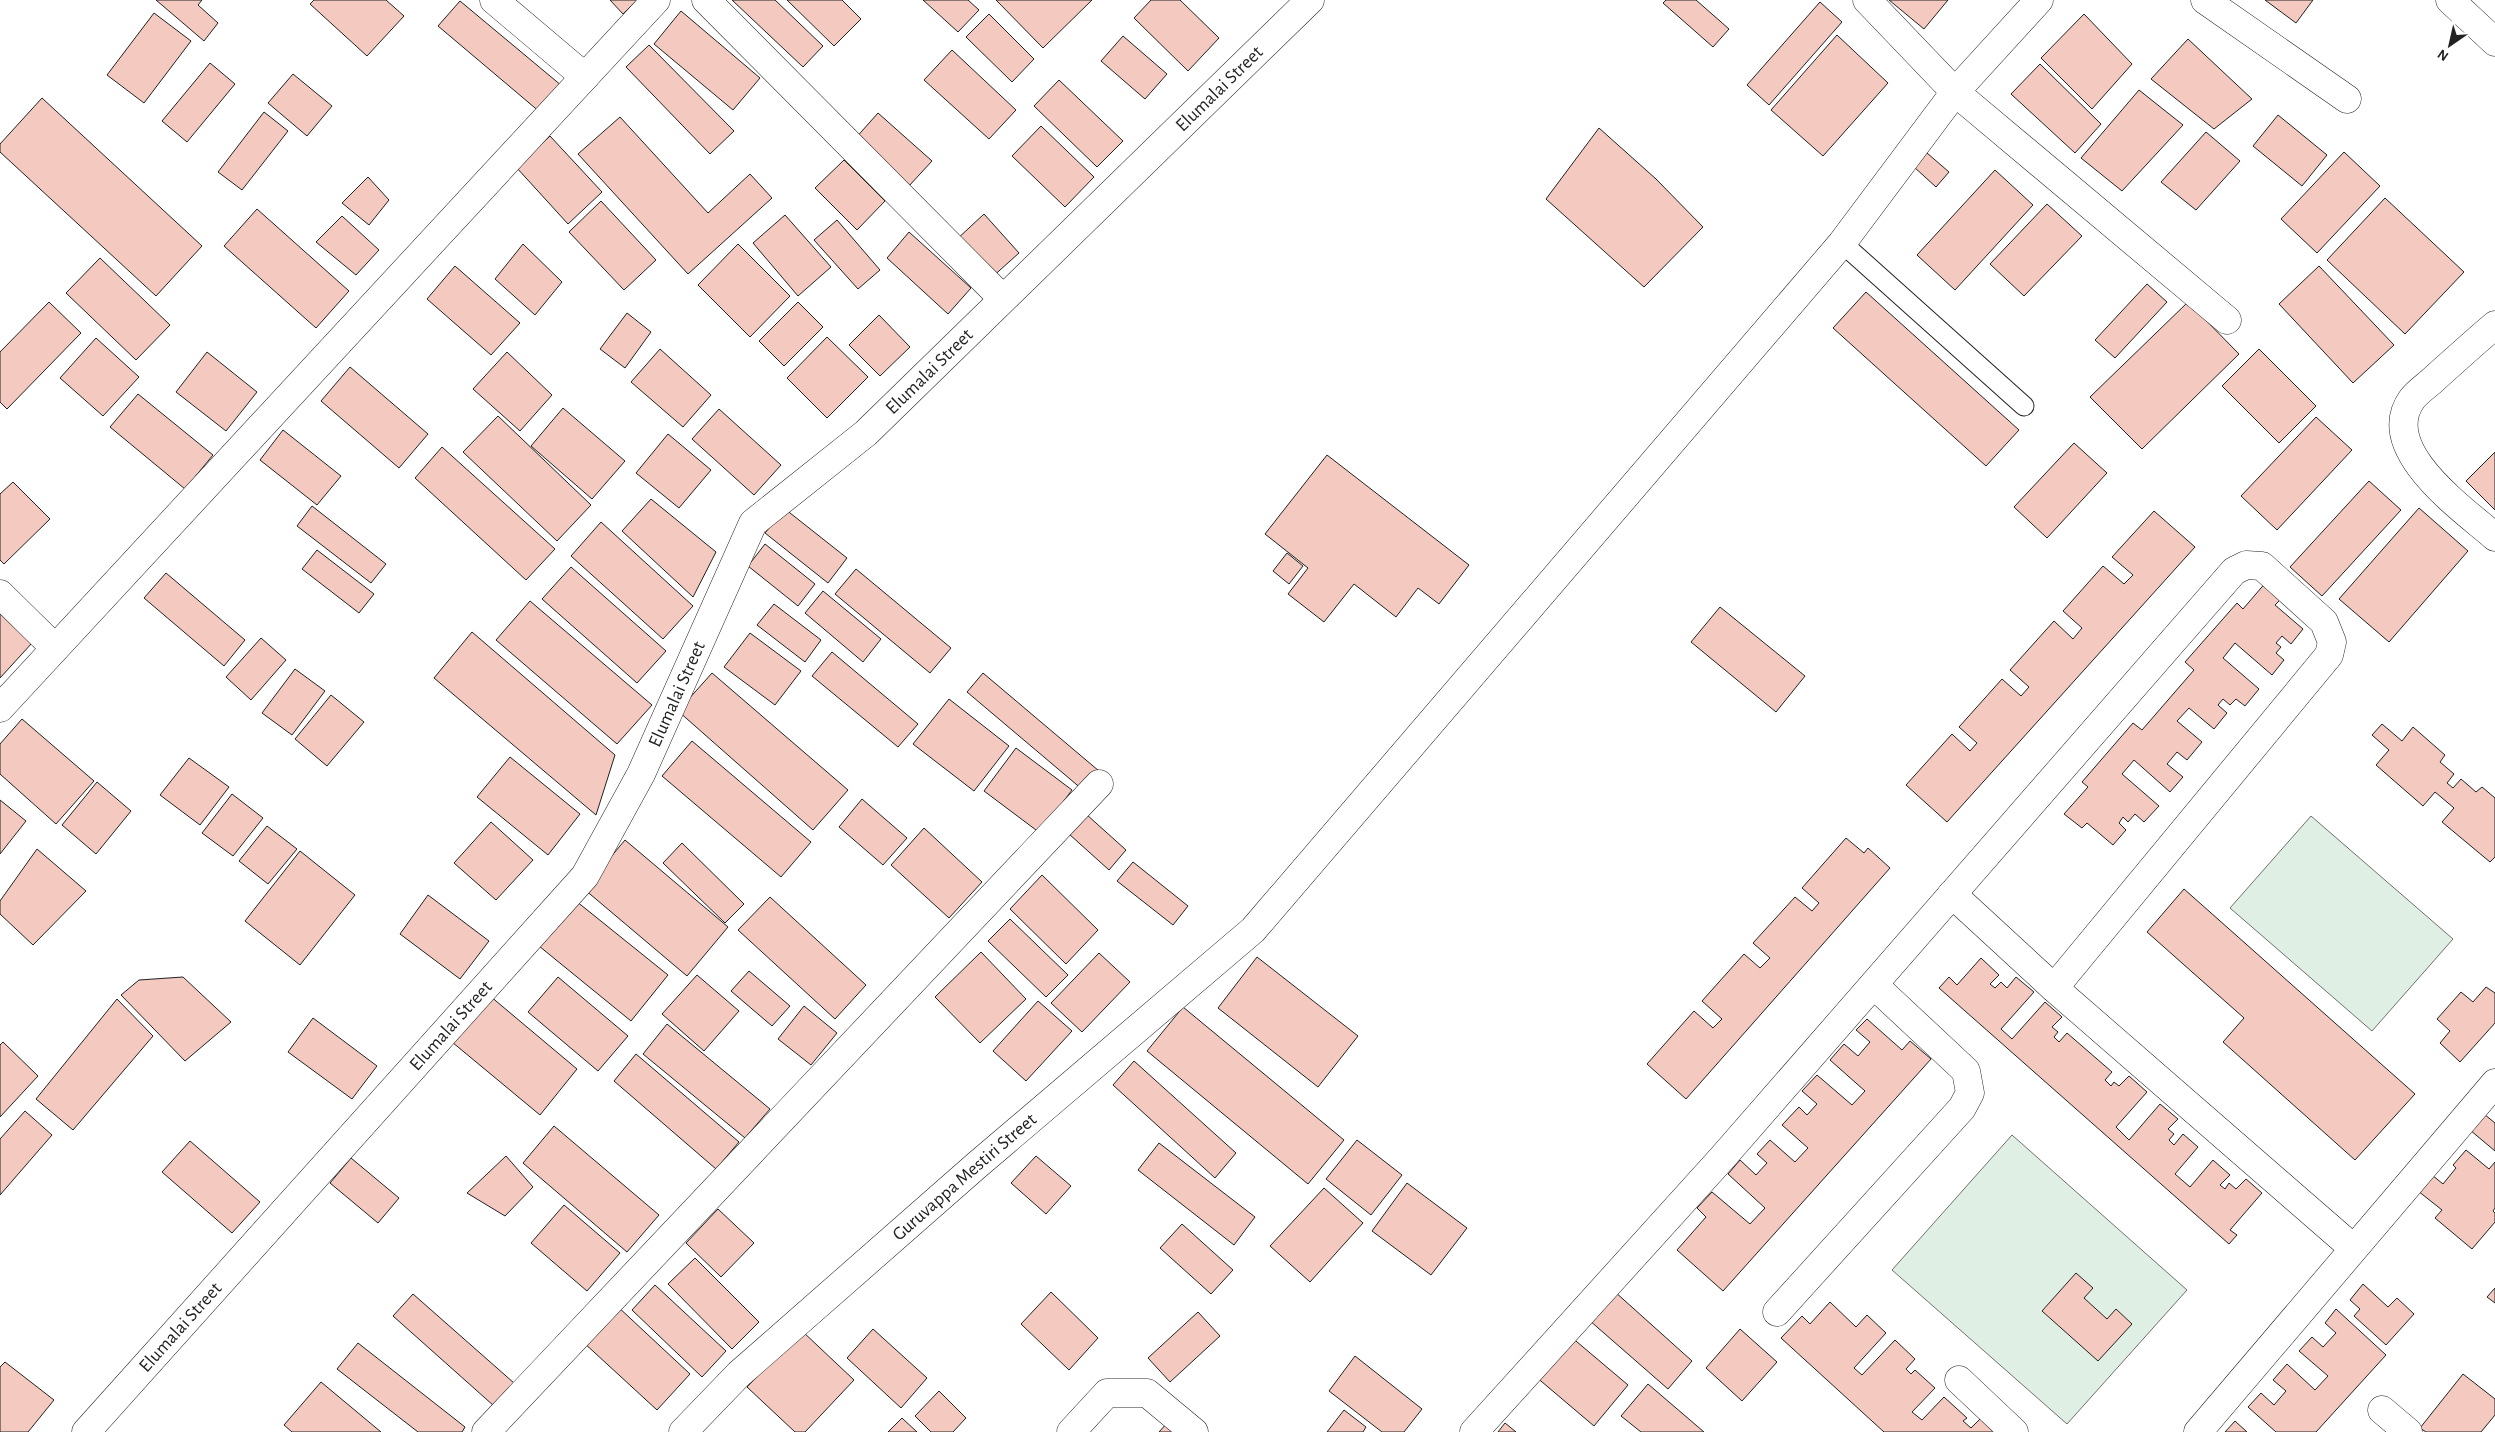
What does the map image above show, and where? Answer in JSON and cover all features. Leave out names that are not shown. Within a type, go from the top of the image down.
[{"type":"street","points":[[494,0],[585,77]]},
{"type":"street","points":[[0,708],[656,0]]},
{"type":"street","points":[[706,0],[1002,298]]},
{"type":"street","name":"Elumalai Street","points":[[86,1432],[585,876],[641,774],[753,523],[866,433],[1002,298],[1310,0]]},
{"type":"street","points":[[1867,0],[1955,92],[2227,320]]},
{"type":"street","name":"Guruvappa Mestiri Street","points":[[683,1432],[746,1367],[977,1165],[1253,930],[1842,243],[1955,92],[2039,0]]},
{"type":"street","points":[[2205,0],[2347,99]]},
{"type":"street","points":[[2450,0],[2495,42]]},
{"type":"street","points":[[2495,324],[2412,399],[2404,419],[2404,437],[2407,444],[2432,481],[2495,537]]},
{"type":"street","points":[[1474,1432],[1723,1157],[2234,571],[2246,565],[2262,566],[2324,622],[2332,642],[2329,656],[2054,988]]},
{"type":"street","points":[[0,594],[55,648]]},
{"type":"street","points":[[486,1432],[1099,784]]},
{"type":"street","points":[[1952,894],[2054,988],[2353,1248]]},
{"type":"street","points":[[1777,1312],[1962,1108],[1970,1093],[1966,1071],[1874,985]]},
{"type":"street","points":[[2198,1432],[2495,1083]]},
{"type":"street","points":[[1958,1380],[2014,1432]]},
{"type":"street","points":[[1071,1432],[1107,1393],[1147,1393],[1194,1432]]},
{"type":"street","points":[[2382,1410],[2408,1432]]},
{"type":"lane","points":[[1842,243],[2024,406]]},
{"type":"green space","points":[[2311,816],[2453,939],[2372,1031],[2230,908]]},
{"type":"green space","points":[[2012,1135],[2187,1290],[2067,1424],[1892,1270]]},
{"type":"building","points":[[156,0],[202,0],[198,5],[218,23],[204,41]]},
{"type":"building","points":[[314,0],[386,0],[404,16],[367,56],[310,4]]},
{"type":"building","points":[[610,0],[637,0],[623,14]]},
{"type":"building","points":[[732,0],[775,0],[823,46],[803,67]]},
{"type":"building","points":[[787,0],[842,0],[861,19],[834,46]]},
{"type":"building","points":[[923,0],[968,0],[979,10],[958,32]]},
{"type":"building","points":[[996,0],[1092,0],[1043,48]]},
{"type":"building","points":[[1151,0],[1180,0],[1219,38],[1188,71],[1134,18]]},
{"type":"building","points":[[1666,0],[1696,0],[1729,29],[1713,47],[1663,3]]},
{"type":"building","points":[[1889,0],[1948,0],[1924,29]]},
{"type":"building","points":[[2265,0],[2313,0],[2296,23]]},
{"type":"building","points":[[460,1],[562,86],[541,113],[438,26]]},
{"type":"building","points":[[1820,2],[1842,22],[1769,105],[1747,85]]},
{"type":"building","points":[[681,11],[760,78],[733,110],[654,44]]},
{"type":"building","points":[[154,13],[191,41],[144,103],[107,75]]},
{"type":"building","points":[[989,14],[1034,59],[1012,82],[966,37]]},
{"type":"building","points":[[2084,14],[2132,64],[2092,109],[2041,58]]},
{"type":"building","points":[[1837,35],[1888,83],[1823,156],[1771,110]]},
{"type":"building","points":[[1123,36],[1167,74],[1145,99],[1101,61]]},
{"type":"building","points":[[2188,39],[2252,99],[2214,129],[2151,79]]},
{"type":"building","points":[[649,45],[734,131],[710,154],[626,67]]},
{"type":"building","points":[[952,50],[1016,110],[989,139],[924,80]]},
{"type":"building","points":[[210,63],[235,84],[187,142],[162,121]]},
{"type":"building","points":[[2040,64],[2101,124],[2075,153],[2011,94]]},
{"type":"building","points":[[293,74],[332,106],[307,136],[268,103]]},
{"type":"building","points":[[1059,80],[1123,141],[1097,167],[1034,106]]},
{"type":"building","points":[[2139,90],[2183,125],[2122,191],[2081,158]]},
{"type":"building","points":[[42,98],[202,246],[156,296],[0,152],[0,144]]},
{"type":"building","points":[[264,112],[288,131],[242,190],[218,172]]},
{"type":"building","points":[[878,113],[932,161],[908,187],[854,140]]},
{"type":"building","points":[[2278,115],[2327,155],[2302,186],[2253,146]]},
{"type":"building","points":[[620,117],[708,213],[750,174],[772,198],[688,274],[578,154]]},
{"type":"building","points":[[1041,126],[1094,177],[1065,207],[1012,156]]},
{"type":"building","points":[[1599,128],[1656,179],[1703,227],[1644,287],[1546,199]]},
{"type":"building","points":[[2206,132],[2240,161],[2196,210],[2161,182]]},
{"type":"building","points":[[550,136],[602,192],[568,224],[516,167]]},
{"type":"building","points":[[2344,152],[2380,186],[2317,253],[2281,219]]},
{"type":"building","points":[[1927,153],[1949,172],[1936,187],[1914,167]]},
{"type":"building","points":[[844,160],[885,201],[857,230],[815,188]]},
{"type":"building","points":[[1995,170],[2033,205],[1955,290],[1917,255]]},
{"type":"building","points":[[368,177],[389,200],[369,225],[342,203]]},
{"type":"building","points":[[2385,198],[2464,272],[2405,334],[2327,260]]},
{"type":"building","points":[[601,201],[656,260],[624,290],[569,232]]},
{"type":"building","points":[[2047,204],[2082,236],[2024,296],[1990,264]]},
{"type":"building","points":[[257,209],[349,291],[316,328],[224,246]]},
{"type":"building","points":[[984,214],[1019,253],[990,279],[955,241]]},
{"type":"building","points":[[785,215],[831,267],[798,296],[753,243]]},
{"type":"building","points":[[342,216],[379,250],[356,275],[316,242]]},
{"type":"building","points":[[837,220],[880,270],[858,289],[814,240]]},
{"type":"building","points":[[909,232],[971,288],[948,314],[887,258]]},
{"type":"building","points":[[523,244],[562,282],[535,315],[495,279]]},
{"type":"building","points":[[738,244],[790,296],[750,337],[698,285]]},
{"type":"building","points":[[100,258],[170,325],[136,360],[66,293]]},
{"type":"building","points":[[455,266],[520,323],[491,355],[427,299]]},
{"type":"building","points":[[2319,266],[2394,345],[2353,383],[2279,304]]},
{"type":"building","points":[[2147,284],[2167,302],[2115,358],[2095,340]]},
{"type":"building","points":[[1866,292],[2019,430],[1986,466],[1833,328]]},
{"type":"building","points":[[49,302],[81,333],[7,409],[0,402],[0,352]]},
{"type":"building","points":[[798,302],[823,327],[784,366],[759,341]]},
{"type":"building","points":[[2188,302],[2239,354],[2142,449],[2090,397]]},
{"type":"building","points":[[627,313],[651,332],[625,368],[600,349]]},
{"type":"building","points":[[879,315],[910,347],[880,376],[849,345]]},
{"type":"building","points":[[827,337],[868,377],[827,418],[787,378]]},
{"type":"building","points":[[96,338],[139,377],[103,416],[60,378]]},
{"type":"building","points":[[660,349],[711,395],[683,427],[631,382]]},
{"type":"building","points":[[2259,349],[2316,406],[2279,443],[2222,386]]},
{"type":"building","points":[[207,352],[257,392],[226,431],[176,392]]},
{"type":"building","points":[[507,352],[552,395],[520,431],[473,389]]},
{"type":"building","points":[[350,367],[428,434],[399,468],[321,401]]},
{"type":"building","points":[[138,394],[213,455],[185,489],[110,427]]},
{"type":"building","points":[[563,408],[625,461],[592,499],[531,446]]},
{"type":"building","points":[[719,409],[781,465],[754,495],[692,439]]},
{"type":"building","points":[[498,416],[591,505],[557,541],[463,452]]},
{"type":"building","points":[[2316,417],[2352,450],[2277,530],[2241,496]]},
{"type":"building","points":[[283,430],[341,476],[317,505],[260,460]]},
{"type":"building","points":[[668,434],[711,470],[679,508],[636,473]]},
{"type":"building","points":[[2074,443],[2107,473],[2047,538],[2014,507]]},
{"type":"building","points":[[442,447],[555,549],[526,580],[415,478]]},
{"type":"building","points":[[2495,452],[2495,510],[2466,481]]},
{"type":"building","points":[[1327,455],[1469,565],[1439,604],[1418,588],[1396,617],[1354,584],[1324,622],[1288,594],[1308,568],[1265,534]]},
{"type":"building","points":[[2369,481],[2401,510],[2322,596],[2290,567]]},
{"type":"building","points":[[13,482],[50,519],[4,564],[0,560],[0,494]]},
{"type":"building","points":[[651,499],[716,552],[693,597],[622,531]]},
{"type":"building","points":[[312,506],[386,564],[371,583],[297,526]]},
{"type":"building","points":[[2419,508],[2468,551],[2389,642],[2339,599]]},
{"type":"building","points":[[785,509],[847,558],[828,583],[765,533]]},
{"type":"building","points":[[2154,511],[2195,547],[1947,822],[1906,785],[1952,734],[1970,751],[1977,743],[1959,727],[2002,679],[2021,696],[2029,687],[2010,670],[2054,621],[2073,639],[2082,628],[2063,611],[2103,566],[2124,584],[2133,575],[2112,557]]},
{"type":"building","points":[[601,522],[693,606],[663,639],[571,556]]},
{"type":"building","points":[[765,544],[815,584],[798,606],[748,566]]},
{"type":"building","points":[[317,550],[374,594],[359,613],[302,569]]},
{"type":"building","points":[[1287,553],[1303,566],[1289,584],[1273,571]]},
{"type":"building","points":[[571,567],[666,651],[637,683],[542,599]]},
{"type":"building","points":[[856,569],[951,648],[930,673],[835,594]]},
{"type":"building","points":[[166,573],[245,640],[224,666],[144,598]]},
{"type":"building","points":[[2267,581],[2284,596],[2275,605],[2303,629],[2291,644],[2282,636],[2276,643],[2281,647],[2276,653],[2284,660],[2272,675],[2235,643],[2223,658],[2259,689],[2245,706],[2236,699],[2230,705],[2223,699],[2218,705],[2227,713],[2214,729],[2189,708],[2177,721],[2202,742],[2187,760],[2177,752],[2167,764],[2183,777],[2170,792],[2134,760],[2122,774],[2159,806],[2144,822],[2135,814],[2128,822],[2123,817],[2119,823],[2126,830],[2113,845],[2087,823],[2082,828],[2064,814],[2088,787],[2082,782],[2133,723],[2142,730],[2194,670],[2185,662],[2237,603],[2243,609]]},
{"type":"building","points":[[823,591],[881,639],[863,662],[805,613]]},
{"type":"building","points":[[530,601],[652,705],[617,744],[496,640]]},
{"type":"building","points":[[774,604],[821,640],[805,662],[757,625]]},
{"type":"building","points":[[1720,607],[1805,676],[1776,712],[1691,642]]},
{"type":"building","points":[[0,613],[32,643],[0,678]]},
{"type":"building","points":[[472,632],[615,755],[596,815],[434,678]]},
{"type":"building","points":[[750,633],[801,671],[775,705],[724,667]]},
{"type":"building","points":[[261,638],[286,660],[251,700],[226,677]]},
{"type":"building","points":[[832,652],[918,724],[898,747],[812,676]]},
{"type":"building","points":[[295,669],[325,691],[292,735],[262,713]]},
{"type":"building","points":[[712,673],[848,790],[813,830],[678,711]]},
{"type":"building","points":[[983,673],[1099,771],[1083,790],[967,692]]},
{"type":"building","points":[[331,695],[364,722],[327,766],[295,739]]},
{"type":"building","points":[[949,699],[1009,746],[974,791],[913,744]]},
{"type":"building","points":[[22,719],[94,781],[56,824],[0,774],[0,744]]},
{"type":"building","points":[[2382,724],[2402,741],[2413,727],[2445,755],[2440,762],[2454,774],[2447,783],[2453,788],[2461,779],[2476,792],[2482,787],[2495,798],[2495,857],[2490,862],[2442,822],[2454,808],[2435,792],[2423,806],[2376,765],[2389,750],[2372,735]]},
{"type":"building","points":[[692,741],[811,842],[781,877],[662,776]]},
{"type":"building","points":[[1016,748],[1072,790],[1040,833],[984,791]]},
{"type":"building","points":[[510,757],[580,814],[548,855],[477,797]]},
{"type":"building","points":[[189,758],[229,787],[200,825],[160,795]]},
{"type":"building","points":[[97,782],[131,811],[96,854],[62,825]]},
{"type":"building","points":[[232,794],[263,818],[233,856],[202,833]]},
{"type":"building","points":[[862,799],[907,838],[883,865],[839,827]]},
{"type":"building","points":[[0,800],[26,821],[0,854]]},
{"type":"building","points":[[1086,814],[1126,850],[1109,870],[1069,834]]},
{"type":"building","points":[[491,822],[533,860],[496,900],[454,863]]},
{"type":"building","points":[[267,826],[297,849],[268,884],[239,861]]},
{"type":"building","points":[[924,828],[982,882],[949,918],[891,865]]},
{"type":"building","points":[[1846,838],[1864,853],[1868,848],[1890,868],[1686,1099],[1647,1064],[1694,1011],[1713,1028],[1722,1019],[1702,1001],[1744,954],[1760,968],[1770,958],[1753,943],[1795,897],[1812,911],[1819,903],[1802,888]]},
{"type":"building","points":[[625,840],[728,927],[687,976],[584,889]]},
{"type":"building","points":[[682,843],[744,904],[725,923],[663,863]]},
{"type":"building","points":[[37,849],[86,891],[33,945],[0,914],[0,901]]},
{"type":"building","points":[[300,851],[355,895],[300,965],[245,921]]},
{"type":"building","points":[[1133,862],[1188,906],[1173,925],[1117,881]]},
{"type":"building","points":[[1042,875],[1098,930],[1066,964],[1010,909]]},
{"type":"building","points":[[2184,889],[2415,1094],[2355,1160],[2223,1042],[2244,1018],[2147,932]]},
{"type":"building","points":[[428,895],[489,941],[460,979],[400,934]]},
{"type":"building","points":[[770,897],[866,985],[835,1019],[738,930]]},
{"type":"building","points":[[576,901],[668,975],[631,1021],[539,946]]},
{"type":"building","points":[[1010,919],[1068,975],[1046,997],[988,941]]},
{"type":"building","points":[[981,952],[1026,999],[980,1043],[935,997]]},
{"type":"building","points":[[1099,953],[1130,982],[1082,1032],[1051,1003]]},
{"type":"building","points":[[1257,957],[1358,1036],[1318,1087],[1218,1008]]},
{"type":"building","points":[[1981,958],[1999,975],[1990,984],[1995,988],[2001,982],[2007,988],[2016,977],[2034,992],[2001,1029],[2012,1039],[2045,1002],[2062,1017],[2052,1027],[2058,1032],[2054,1037],[2059,1042],[2067,1033],[2112,1072],[2105,1080],[2111,1086],[2114,1082],[2119,1086],[2129,1076],[2147,1092],[2116,1127],[2129,1140],[2160,1104],[2178,1119],[2168,1129],[2174,1134],[2169,1140],[2174,1145],[2183,1134],[2198,1147],[2175,1174],[2190,1187],[2213,1160],[2230,1175],[2220,1185],[2225,1189],[2229,1183],[2236,1189],[2246,1179],[2262,1193],[2230,1230],[2237,1235],[2229,1244],[1939,988],[1949,977],[1957,985]]},
{"type":"building","points":[[749,971],[790,1006],[772,1026],[731,991]]},
{"type":"building","points":[[697,975],[739,1011],[704,1051],[662,1014]]},
{"type":"building","points":[[183,977],[231,1022],[185,1061],[121,995],[139,980]]},
{"type":"building","points":[[558,977],[628,1036],[598,1071],[528,1012]]},
{"type":"building","points":[[2486,987],[2495,993],[2495,1023],[2460,1062],[2440,1043],[2450,1031],[2437,1019],[2461,992],[2473,1002]]},
{"type":"building","points":[[490,996],[577,1069],[540,1115],[452,1042]]},
{"type":"building","points":[[117,999],[153,1036],[73,1130],[36,1099]]},
{"type":"building","points":[[1038,1001],[1072,1031],[1026,1081],[993,1051]]},
{"type":"building","points":[[804,1006],[837,1033],[811,1065],[778,1039]]},
{"type":"building","points":[[1183,1007],[1344,1140],[1308,1184],[1147,1051]]},
{"type":"building","points":[[313,1018],[377,1066],[352,1099],[288,1052]]},
{"type":"building","points":[[1867,1019],[1902,1050],[1910,1041],[1931,1059],[1723,1291],[1677,1250],[1706,1217],[1697,1208],[1712,1192],[1750,1224],[1765,1208],[1728,1174],[1740,1160],[1756,1175],[1767,1163],[1757,1154],[1770,1140],[1795,1162],[1808,1148],[1782,1125],[1799,1107],[1807,1115],[1817,1104],[1802,1091],[1817,1075],[1852,1105],[1865,1091],[1830,1060],[1844,1044],[1858,1056],[1870,1042],[1856,1030]]},
{"type":"building","points":[[667,1024],[770,1109],[745,1138],[643,1054]]},
{"type":"building","points":[[3,1042],[38,1076],[0,1117],[0,1045]]},
{"type":"building","points":[[636,1054],[739,1142],[716,1169],[614,1081]]},
{"type":"building","points":[[1134,1061],[1236,1153],[1215,1178],[1113,1085]]},
{"type":"building","points":[[25,1111],[52,1135],[0,1195],[0,1139]]},
{"type":"building","points":[[2484,1114],[2495,1123],[2495,1151],[2470,1130]]},
{"type":"building","points":[[554,1126],[659,1215],[627,1252],[523,1163]]},
{"type":"building","points":[[1357,1140],[1402,1175],[1371,1215],[1326,1179]]},
{"type":"building","points":[[190,1141],[260,1202],[232,1233],[162,1172]]},
{"type":"building","points":[[1159,1143],[1255,1217],[1234,1245],[1138,1170]]},
{"type":"building","points":[[2466,1150],[2489,1169],[2495,1162],[2495,1208],[2493,1211],[2495,1213],[2495,1222],[2472,1249],[2435,1218],[2442,1210],[2418,1191],[2432,1175],[2443,1184],[2456,1168],[2453,1165]]},
{"type":"building","points":[[506,1156],[533,1187],[505,1216],[467,1193]]},
{"type":"building","points":[[1036,1156],[1071,1186],[1046,1214],[1011,1183]]},
{"type":"building","points":[[351,1158],[399,1198],[378,1223],[330,1183]]},
{"type":"building","points":[[1407,1183],[1467,1228],[1431,1275],[1372,1231]]},
{"type":"building","points":[[1324,1188],[1363,1223],[1310,1282],[1270,1246]]},
{"type":"building","points":[[564,1205],[620,1253],[587,1291],[531,1243]]},
{"type":"building","points":[[718,1209],[754,1243],[721,1277],[686,1243]]},
{"type":"building","points":[[1182,1224],[1233,1270],[1211,1294],[1160,1248]]},
{"type":"building","points":[[695,1258],[759,1322],[732,1349],[668,1284]]},
{"type":"building","points":[[2076,1273],[2093,1288],[2084,1298],[2107,1319],[2116,1309],[2132,1324],[2098,1361],[2042,1311]]},
{"type":"building","points":[[2363,1284],[2388,1307],[2397,1298],[2414,1314],[2386,1345],[2354,1316],[2360,1309],[2350,1300]]},
{"type":"building","points":[[655,1285],[726,1351],[702,1377],[632,1310]]},
{"type":"building","points":[[2495,1288],[2495,1303],[2487,1297]]},
{"type":"building","points":[[1614,1291],[1692,1361],[1668,1389],[1589,1320]]},
{"type":"building","points":[[1051,1292],[1098,1338],[1069,1370],[1021,1324]]},
{"type":"building","points":[[413,1294],[514,1383],[494,1406],[393,1316]]},
{"type":"building","points":[[1830,1302],[1856,1327],[1867,1315],[1886,1333],[1854,1368],[1862,1375],[1895,1340],[1915,1359],[1906,1369],[1911,1374],[1915,1370],[1935,1388],[1912,1412],[1922,1420],[1944,1397],[1967,1418],[1963,1421],[1971,1428],[1980,1419],[1994,1432],[1884,1432],[1781,1338],[1802,1316],[1810,1324]]},
{"type":"building","points":[[616,1305],[690,1374],[657,1410],[582,1341]]},
{"type":"building","points":[[2336,1309],[2386,1355],[2316,1432],[2276,1432],[2248,1407],[2261,1393],[2274,1405],[2286,1391],[2273,1380],[2287,1364],[2315,1390],[2328,1376],[2299,1351],[2312,1337],[2323,1347],[2336,1333],[2325,1323]]},
{"type":"building","points":[[1198,1312],[1220,1336],[1170,1382],[1148,1358]]},
{"type":"building","points":[[873,1329],[927,1378],[901,1408],[847,1358]]},
{"type":"building","points":[[1740,1329],[1777,1362],[1742,1401],[1706,1368]]},
{"type":"building","points":[[801,1330],[854,1380],[805,1432],[795,1432],[747,1387]]},
{"type":"building","points":[[1570,1336],[1628,1385],[1594,1426],[1535,1376]]},
{"type":"building","points":[[358,1343],[465,1427],[462,1432],[418,1432],[337,1369]]},
{"type":"building","points":[[1355,1356],[1422,1409],[1404,1432],[1382,1432],[1329,1391]]},
{"type":"building","points":[[5,1362],[54,1400],[28,1432],[0,1432],[0,1367]]},
{"type":"building","points":[[2463,1374],[2495,1399],[2495,1415],[2481,1432],[2426,1432],[2420,1428]]},
{"type":"building","points":[[321,1382],[381,1432],[292,1432],[284,1425]]},
{"type":"building","points":[[1648,1384],[1704,1432],[1641,1432],[1621,1416]]},
{"type":"building","points":[[939,1391],[966,1418],[953,1432],[931,1432],[915,1416]]},
{"type":"building","points":[[1344,1410],[1366,1427],[1363,1432],[1327,1432]]},
{"type":"building","points":[[902,1418],[917,1432],[888,1432]]},
{"type":"building","points":[[2235,1421],[2247,1432],[2225,1432]]},
{"type":"building","points":[[1167,1423],[1177,1432],[1159,1432]]},
{"type":"building","points":[[1505,1423],[1516,1432],[1498,1432]]}]
